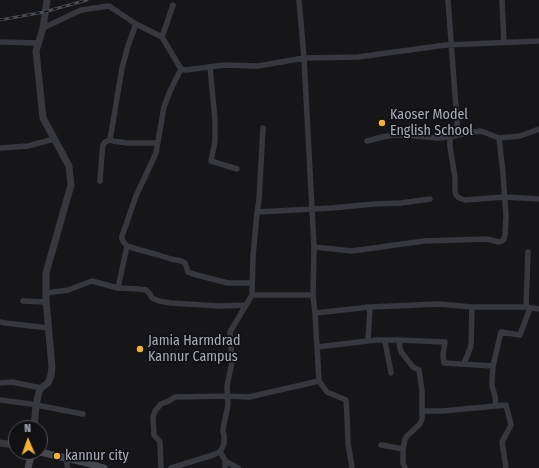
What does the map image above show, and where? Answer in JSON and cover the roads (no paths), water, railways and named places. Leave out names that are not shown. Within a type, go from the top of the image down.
[{"type":"main road","points":[[48,454],[104,468]]},
{"type":"street","points":[[35,420],[39,392],[41,388],[48,383],[52,367],[46,302],[46,273],[71,185],[69,166],[43,118],[36,51],[43,28],[46,0]]},
{"type":"street","points":[[299,0],[304,58],[314,247],[313,295],[319,381],[327,392],[346,400],[348,443],[352,468]]},
{"type":"street","points":[[448,0],[458,135]]},
{"type":"street","points":[[502,0],[504,42]]},
{"type":"street","points":[[162,37],[173,5]]},
{"type":"street","points":[[43,28],[81,10],[109,6],[136,24],[162,37],[181,69]]},
{"type":"street","points":[[110,140],[122,68],[136,24]]},
{"type":"street","points":[[181,69],[186,70],[224,65],[258,66],[304,58],[358,57],[451,45],[539,41]]},
{"type":"street","points":[[0,42],[39,43]]},
{"type":"street","points":[[210,67],[215,127],[215,141],[211,161],[237,170]]},
{"type":"street","points":[[181,69],[164,107],[156,153],[136,196],[122,239],[127,246],[181,261],[185,263],[188,272],[193,274],[228,283],[252,283]]},
{"type":"street","points":[[172,468],[220,452],[224,444],[222,429],[228,405],[227,386],[232,362],[230,332],[252,295],[253,244],[260,186],[263,128]]},
{"type":"street","points":[[367,141],[382,137],[403,135],[438,138],[481,132],[499,138],[520,136],[539,129]]},
{"type":"street","points":[[450,137],[455,191],[459,198],[465,200],[505,197],[539,199]]},
{"type":"street","points":[[314,247],[352,251],[424,241],[487,239],[499,242],[502,241],[504,239],[506,229],[506,217],[499,138]]},
{"type":"street","points":[[0,148],[28,146],[54,139]]},
{"type":"street","points":[[100,181],[103,145],[105,142],[110,140],[127,143],[157,143]]},
{"type":"street","points":[[257,212],[401,203],[430,199]]},
{"type":"street","points":[[118,288],[127,246]]},
{"type":"street","points":[[496,406],[492,386],[493,366],[501,332],[520,336],[528,308],[528,252]]},
{"type":"street","points":[[46,293],[68,290],[92,281],[118,288],[146,290],[152,298],[158,301],[220,306],[246,306]]},
{"type":"street","points":[[252,295],[313,295]]},
{"type":"street","points":[[23,301],[46,302]]},
{"type":"street","points":[[315,313],[370,307],[439,304],[472,307],[539,309]]},
{"type":"street","points":[[368,341],[370,307]]},
{"type":"street","points":[[464,364],[471,346],[472,307]]},
{"type":"street","points":[[0,322],[49,328]]},
{"type":"street","points":[[317,347],[368,341],[399,340],[445,342],[443,355],[444,363],[493,366]]},
{"type":"street","points":[[399,340],[402,353],[413,367],[420,370],[422,391],[422,419],[420,424],[407,436],[403,449],[403,463],[405,468]]},
{"type":"street","points":[[385,341],[390,373]]},
{"type":"street","points":[[161,468],[160,442],[154,435],[153,417],[154,411],[161,404],[175,397],[249,397],[319,381]]},
{"type":"street","points":[[0,382],[12,382],[41,388]]},
{"type":"street","points":[[0,400],[83,414]]},
{"type":"street","points":[[422,411],[442,411],[506,405],[511,425],[502,442],[506,468]]},
{"type":"street","points":[[381,445],[403,449]]},
{"type":"street","points":[[220,452],[225,461],[225,468]]},
{"type":"street","points":[[67,458],[68,468]]},
{"type":"street","points":[[225,461],[238,468]]},
{"type":"railway","points":[[0,20],[44,12],[87,0]]},
{"type":"place","name":"Kaoser Model English School","points":[[382,123]]},
{"type":"place","name":"Jamia Harmdrad Kannur Campus","points":[[140,349]]},
{"type":"place","name":"kannur city","points":[[57,456]]}]
